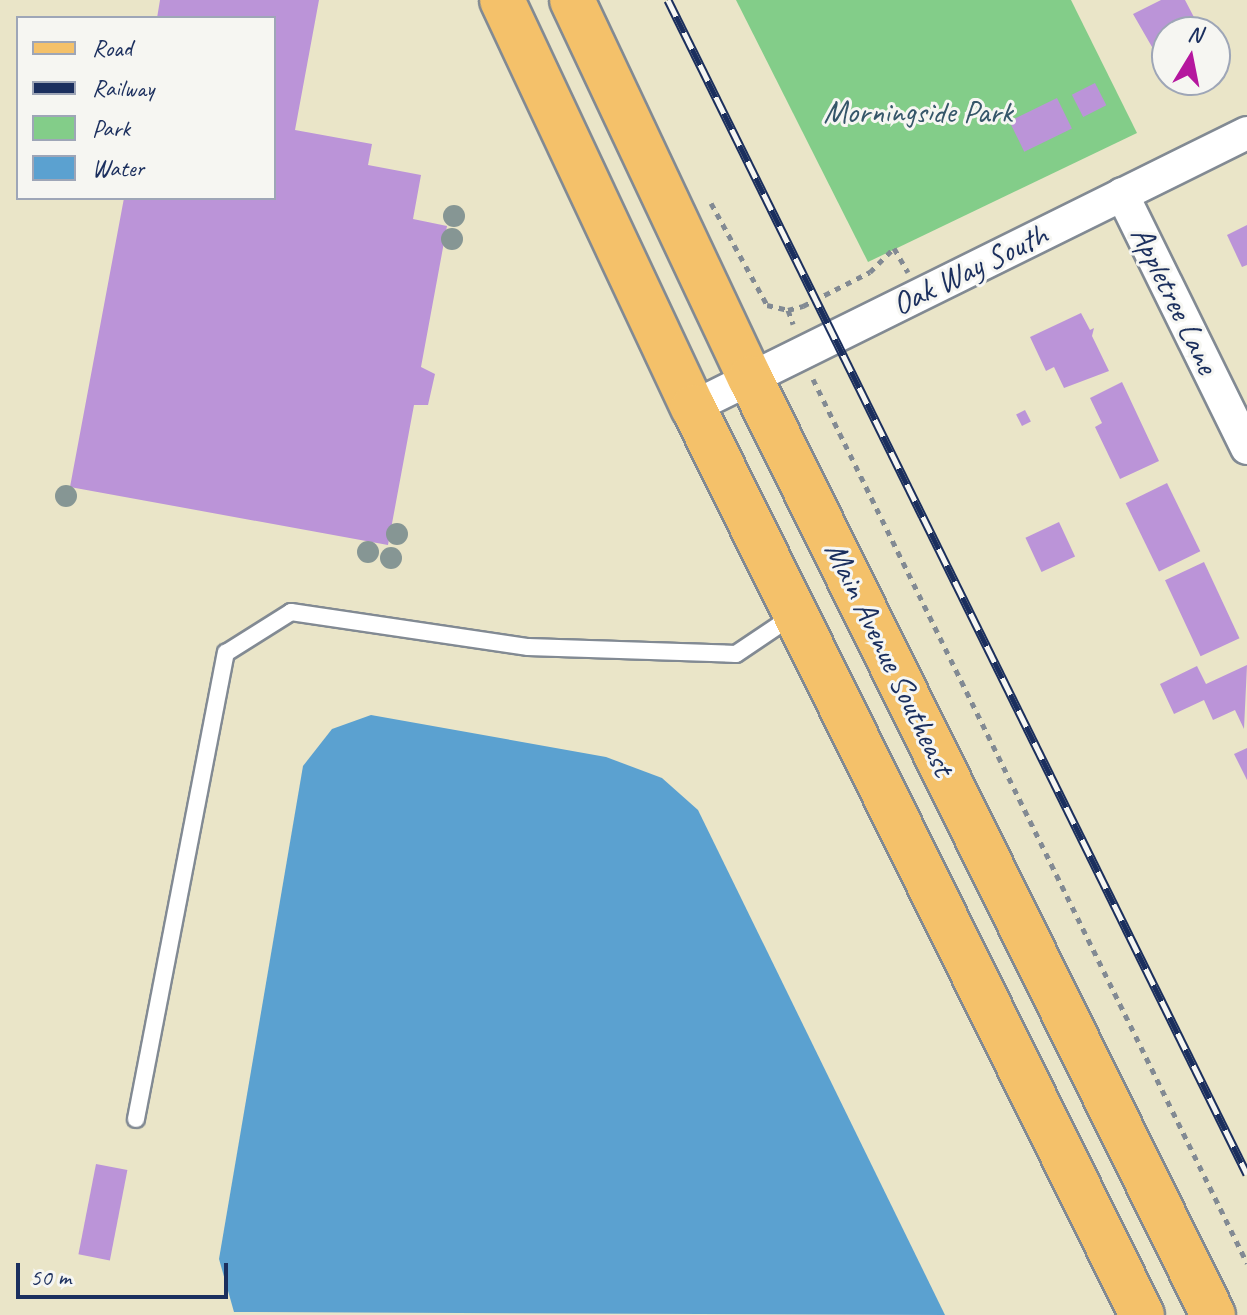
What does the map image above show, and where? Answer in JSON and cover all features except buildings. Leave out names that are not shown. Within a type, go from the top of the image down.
[{"type":"main road","name":"Main Avenue Southeast","points":[[502,0],[693,407],[1142,1315]]},
{"type":"main road","name":"Main Avenue Southeast","points":[[572,0],[750,378],[1213,1315]]},
{"type":"street","name":"Oak Way South","points":[[693,407],[1247,133]]},
{"type":"street","name":"Appletree Lane","points":[[1122,194],[1247,448]]},
{"type":"lane","points":[[136,1119],[226,653],[291,612],[528,647],[736,654],[796,614]]},
{"type":"path","points":[[751,280],[767,305],[788,310],[870,272],[894,248]]},
{"type":"path","points":[[818,392],[1247,1263]]},
{"type":"green space","name":"Morningside Park","points":[[736,0],[1071,0],[1137,133],[868,262]]},
{"type":"water","points":[[371,715],[606,757],[662,778],[698,810],[945,1315],[234,1312],[219,1259],[303,766],[332,729]]},
{"type":"railway","points":[[668,0],[1247,1174]]}]
